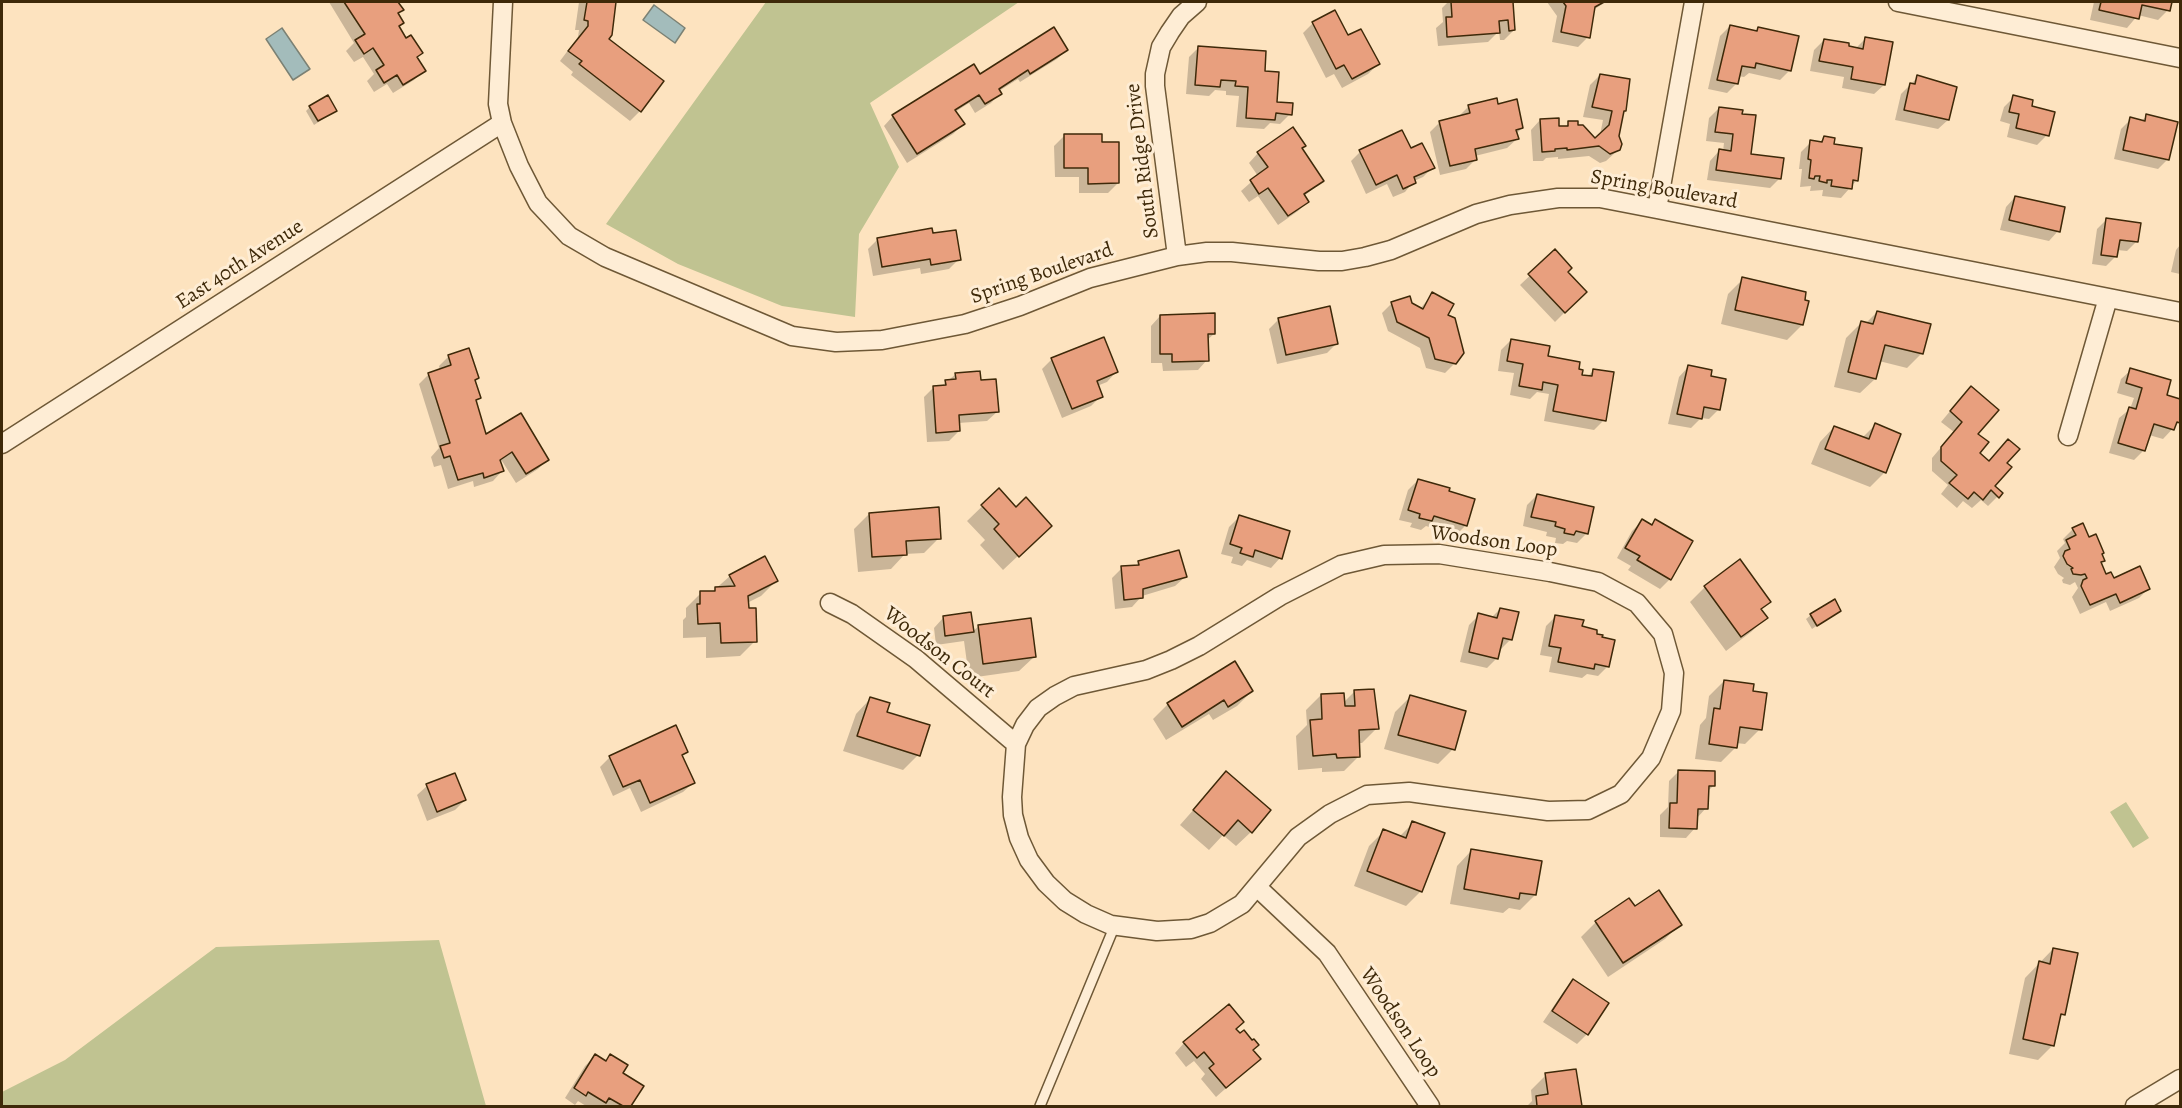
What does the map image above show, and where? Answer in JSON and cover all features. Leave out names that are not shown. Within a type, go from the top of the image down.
[{"type":"street","name":"Spring Boulevard","points":[[503,2],[498,104],[502,123],[519,166],[538,202],[569,236],[605,257],[792,336],[836,342],[882,340],[965,324],[1020,306],[1090,278],[1177,256],[1207,252],[1232,252],[1309,261],[1342,261],[1391,250],[1462,219],[1510,205],[1558,198],[1600,198],[2181,312]]},
{"type":"street","name":"South Ridge Drive","points":[[1177,256],[1155,74],[1161,47],[1181,16],[1197,2]]},
{"type":"street","points":[[1657,209],[1694,2]]},
{"type":"street","points":[[1898,2],[2181,58]]},
{"type":"street","name":"East 40th Avenue","points":[[2,444],[502,123]]},
{"type":"street","points":[[2068,436],[2109,298]]},
{"type":"street","name":"Woodson Loop","points":[[1439,554],[1598,582],[1637,603],[1663,634],[1674,673],[1671,711],[1651,758],[1621,794],[1588,810],[1548,811],[1409,792],[1367,795],[1330,814],[1298,837],[1258,888],[1228,914],[1191,929],[1157,931],[1115,925],[1086,914],[1065,901],[1046,883],[1029,860],[1019,838],[1013,815],[1016,744],[1025,725],[1038,708],[1074,687],[1146,670],[1171,660],[1199,646],[1280,596],[1341,565],[1384,555],[1439,554]]},
{"type":"street","name":"Woodson Court","points":[[830,603],[852,614],[916,659],[1016,744]]},
{"type":"street","name":"Woodson Loop","points":[[1258,888],[1327,953],[1430,1107]]},
{"type":"street","points":[[2135,1107],[2181,1079]]},
{"type":"lane","points":[[1041,1107],[1115,925]]},
{"type":"green space","points":[[766,2],[1019,2],[870,103],[899,167],[859,234],[855,317],[782,306],[678,264],[606,224]]},
{"type":"green space","points":[[2126,802],[2149,838],[2133,848],[2110,812]]},
{"type":"green space","points":[[439,940],[486,1106],[2,1106],[2,1092],[65,1060],[216,947]]},
{"type":"water","points":[[654,5],[685,28],[675,43],[643,20]]},
{"type":"water","points":[[282,28],[310,69],[293,80],[266,39]]},
{"type":"building","points":[[344,2],[398,2],[404,10],[398,13],[404,23],[399,26],[406,38],[411,35],[423,53],[417,57],[426,71],[403,85],[397,75],[384,83],[376,70],[384,65],[373,48],[364,54],[355,40],[365,34]]},
{"type":"building","points":[[587,2],[616,2],[612,35],[609,39],[664,81],[641,112],[579,64],[582,61],[568,51],[588,26],[588,21],[584,20]]},
{"type":"building","points":[[1451,2],[1513,2],[1515,30],[1509,31],[1508,20],[1499,21],[1500,33],[1447,37],[1446,17],[1452,17]]},
{"type":"building","points":[[1563,2],[1604,2],[1595,7],[1590,38],[1561,32],[1566,6]]},
{"type":"building","points":[[2101,2],[2172,2],[2170,11],[2142,5],[2139,19],[2099,10]]},
{"type":"building","points":[[1335,10],[1348,35],[1361,29],[1380,64],[1352,79],[1344,65],[1336,69],[1312,22]]},
{"type":"building","points":[[1730,25],[1757,31],[1758,27],[1799,36],[1791,71],[1756,63],[1755,68],[1742,66],[1738,84],[1717,80]]},
{"type":"building","points":[[1054,27],[1068,50],[1030,74],[1028,70],[999,89],[1002,94],[985,104],[979,95],[955,110],[965,124],[917,154],[892,115],[974,64],[980,74]]},
{"type":"building","points":[[1865,37],[1893,42],[1885,85],[1851,79],[1853,67],[1819,61],[1824,39],[1849,43],[1849,46],[1863,49]]},
{"type":"building","points":[[1198,46],[1266,51],[1265,71],[1279,72],[1277,102],[1293,103],[1292,115],[1276,113],[1275,120],[1246,118],[1248,87],[1235,86],[1236,81],[1221,80],[1220,87],[1195,85]]},
{"type":"building","points":[[1600,74],[1630,79],[1626,111],[1624,111],[1619,136],[1622,144],[1620,150],[1610,154],[1599,146],[1542,152],[1540,119],[1559,118],[1559,126],[1568,126],[1568,121],[1578,121],[1578,125],[1583,125],[1595,138],[1609,125],[1612,111],[1592,107]]},
{"type":"building","points":[[1917,75],[1957,87],[1949,120],[1904,110],[1910,83],[1915,84]]},
{"type":"building","points":[[328,95],[337,111],[318,121],[309,106]]},
{"type":"building","points":[[2013,95],[2033,100],[2032,106],[2055,112],[2049,136],[2016,128],[2019,114],[2009,112]]},
{"type":"building","points":[[1497,98],[1498,104],[1517,99],[1523,128],[1516,130],[1519,139],[1475,149],[1477,160],[1450,166],[1439,121],[1470,113],[1468,105]]},
{"type":"building","points":[[1719,107],[1743,110],[1742,114],[1756,115],[1751,154],[1784,158],[1781,179],[1716,170],[1719,149],[1731,151],[1733,134],[1715,132]]},
{"type":"building","points":[[2146,114],[2178,122],[2169,160],[2123,150],[2130,117],[2145,121]]},
{"type":"building","points":[[1293,127],[1306,146],[1302,148],[1324,181],[1304,194],[1309,202],[1288,216],[1268,188],[1259,194],[1250,180],[1268,167],[1257,152]]},
{"type":"building","points":[[1402,130],[1411,148],[1422,143],[1435,168],[1414,177],[1416,183],[1403,189],[1397,175],[1376,185],[1359,150]]},
{"type":"building","points":[[1064,134],[1102,134],[1102,142],[1119,142],[1119,183],[1088,184],[1088,168],[1064,168]]},
{"type":"building","points":[[1824,136],[1835,138],[1834,144],[1862,148],[1858,181],[1853,180],[1852,189],[1831,186],[1832,180],[1827,180],[1827,183],[1819,181],[1820,176],[1815,176],[1814,179],[1809,178],[1810,140],[1822,142]]},
{"type":"building","points":[[2015,196],[2065,207],[2060,232],[2009,220]]},
{"type":"building","points":[[2106,218],[2141,223],[2138,242],[2120,240],[2117,257],[2101,255]]},
{"type":"building","points":[[932,228],[933,233],[956,230],[961,260],[931,265],[930,259],[882,267],[877,238]]},
{"type":"building","points":[[1555,249],[1572,268],[1568,272],[1587,292],[1565,313],[1528,274]]},
{"type":"building","points":[[1742,277],[1806,292],[1805,300],[1809,301],[1803,325],[1735,310]]},
{"type":"building","points":[[1432,292],[1454,304],[1448,315],[1455,318],[1464,353],[1456,364],[1435,359],[1429,338],[1397,322],[1391,302],[1410,296],[1412,303],[1423,309]]},
{"type":"building","points":[[1330,306],[1338,344],[1286,355],[1278,318]]},
{"type":"building","points":[[1877,311],[1931,324],[1923,354],[1885,345],[1876,379],[1848,372],[1861,321],[1873,324]]},
{"type":"building","points":[[1215,313],[1215,334],[1208,334],[1209,361],[1172,362],[1172,354],[1160,354],[1160,315]]},
{"type":"building","points":[[1104,337],[1118,372],[1097,381],[1103,397],[1072,409],[1051,358]]},
{"type":"building","points":[[1511,339],[1550,346],[1548,356],[1580,362],[1579,369],[1583,370],[1582,375],[1592,376],[1593,369],[1614,372],[1606,421],[1553,411],[1558,385],[1543,382],[1542,390],[1519,386],[1523,364],[1507,361]]},
{"type":"building","points":[[469,348],[479,378],[475,380],[481,398],[476,400],[486,434],[521,413],[549,460],[526,474],[512,452],[500,460],[504,471],[484,478],[483,473],[458,480],[450,456],[444,458],[440,446],[450,443],[428,373],[451,365],[448,355]]},
{"type":"building","points":[[1688,365],[1712,370],[1711,376],[1726,379],[1720,410],[1704,407],[1702,419],[1677,414]]},
{"type":"building","points":[[2130,368],[2171,380],[2167,395],[2180,399],[2180,423],[2177,422],[2174,430],[2154,424],[2145,451],[2118,443],[2129,407],[2136,409],[2142,388],[2126,383]]},
{"type":"building","points":[[980,371],[981,380],[996,379],[999,412],[959,415],[960,431],[936,433],[933,386],[946,385],[945,380],[956,379],[955,373]]},
{"type":"building","points":[[1971,386],[1999,410],[1978,434],[1989,442],[1980,453],[1989,461],[2008,439],[2020,449],[2007,463],[2012,467],[1995,486],[2003,493],[1999,498],[1991,490],[1983,500],[1974,492],[1968,499],[1949,483],[1957,475],[1941,461],[1941,447],[1962,422],[1950,411]]},
{"type":"building","points":[[1875,423],[1901,434],[1886,473],[1825,449],[1834,426],[1869,439]]},
{"type":"building","points":[[1418,479],[1450,488],[1449,491],[1475,499],[1467,526],[1434,516],[1432,521],[1419,518],[1420,514],[1408,510]]},
{"type":"building","points":[[999,488],[1016,507],[1026,497],[1052,526],[1019,557],[994,529],[999,524],[981,505]]},
{"type":"building","points":[[1537,494],[1594,507],[1588,534],[1576,531],[1574,535],[1564,533],[1565,529],[1555,526],[1556,522],[1531,517]]},
{"type":"building","points":[[939,507],[941,539],[906,541],[907,555],[872,557],[869,513]]},
{"type":"building","points":[[1239,515],[1290,531],[1282,559],[1255,550],[1253,557],[1240,553],[1242,548],[1230,544]]},
{"type":"building","points":[[1642,519],[1652,525],[1655,519],[1693,541],[1671,580],[1637,560],[1640,556],[1625,548]]},
{"type":"building","points":[[2083,523],[2089,537],[2096,534],[2104,553],[2102,554],[2105,561],[2101,562],[2106,574],[2111,572],[2114,578],[2140,566],[2150,589],[2120,603],[2116,594],[2090,605],[2081,586],[2083,580],[2087,578],[2085,574],[2073,574],[2071,569],[2073,568],[2067,564],[2063,556],[2065,551],[2070,549],[2066,540],[2076,535],[2072,528]]},
{"type":"building","points":[[1179,550],[1187,577],[1143,589],[1143,598],[1124,600],[1121,566],[1139,565],[1138,561]]},
{"type":"building","points":[[765,556],[778,581],[748,596],[749,608],[756,608],[757,642],[721,643],[720,623],[698,624],[697,604],[700,604],[700,591],[715,591],[715,587],[735,586],[729,575]]},
{"type":"building","points":[[1740,559],[1771,602],[1761,609],[1768,618],[1741,637],[1704,586]]},
{"type":"building","points":[[1835,599],[1841,611],[1817,626],[1810,614]]},
{"type":"building","points":[[1500,608],[1519,612],[1512,640],[1503,638],[1498,659],[1469,652],[1478,613],[1497,618]]},
{"type":"building","points":[[971,612],[974,632],[945,636],[943,616]]},
{"type":"building","points":[[1555,615],[1584,620],[1582,626],[1597,630],[1597,634],[1603,635],[1602,637],[1615,640],[1609,667],[1595,664],[1594,669],[1558,662],[1561,648],[1549,646]]},
{"type":"building","points":[[1031,618],[1036,657],[983,664],[978,625]]},
{"type":"building","points":[[1235,661],[1253,691],[1228,707],[1224,700],[1182,727],[1167,703]]},
{"type":"building","points":[[1724,680],[1754,684],[1753,691],[1767,693],[1762,730],[1740,727],[1737,748],[1709,744],[1714,708],[1720,709]]},
{"type":"building","points":[[1374,689],[1379,729],[1359,730],[1360,757],[1337,758],[1336,754],[1313,756],[1310,720],[1322,719],[1321,694],[1344,693],[1345,706],[1355,706],[1354,690]]},
{"type":"building","points":[[1410,695],[1466,711],[1455,750],[1398,735]]},
{"type":"building","points":[[870,697],[890,703],[887,712],[930,725],[920,756],[857,736]]},
{"type":"building","points":[[676,725],[688,752],[682,755],[695,783],[650,803],[640,780],[623,787],[609,756]]},
{"type":"building","points":[[1678,770],[1715,771],[1715,786],[1709,786],[1708,809],[1698,809],[1697,829],[1669,828],[1670,803],[1677,803]]},
{"type":"building","points":[[1226,771],[1271,810],[1252,833],[1238,820],[1224,836],[1193,810]]},
{"type":"building","points":[[455,773],[466,800],[437,812],[426,784]]},
{"type":"building","points":[[1412,821],[1445,833],[1422,892],[1367,871],[1383,829],[1406,838]]},
{"type":"building","points":[[1471,849],[1542,861],[1536,895],[1520,893],[1519,899],[1464,889]]},
{"type":"building","points":[[1659,890],[1682,925],[1623,963],[1595,921],[1629,898],[1635,906]]},
{"type":"building","points":[[2053,948],[2078,953],[2065,1015],[2061,1014],[2054,1046],[2023,1039],[2039,961],[2050,964]]},
{"type":"building","points":[[1573,979],[1609,1003],[1588,1035],[1552,1011]]},
{"type":"building","points":[[1229,1004],[1244,1022],[1236,1029],[1240,1033],[1244,1030],[1259,1045],[1253,1050],[1261,1059],[1226,1088],[1209,1068],[1214,1064],[1204,1052],[1197,1058],[1183,1042]]},
{"type":"building","points":[[595,1054],[606,1061],[610,1054],[628,1065],[623,1073],[644,1086],[631,1106],[623,1106],[609,1098],[606,1103],[588,1092],[586,1096],[574,1088]]},
{"type":"building","points":[[1576,1069],[1582,1106],[1537,1106],[1536,1096],[1548,1094],[1545,1073]]}]
